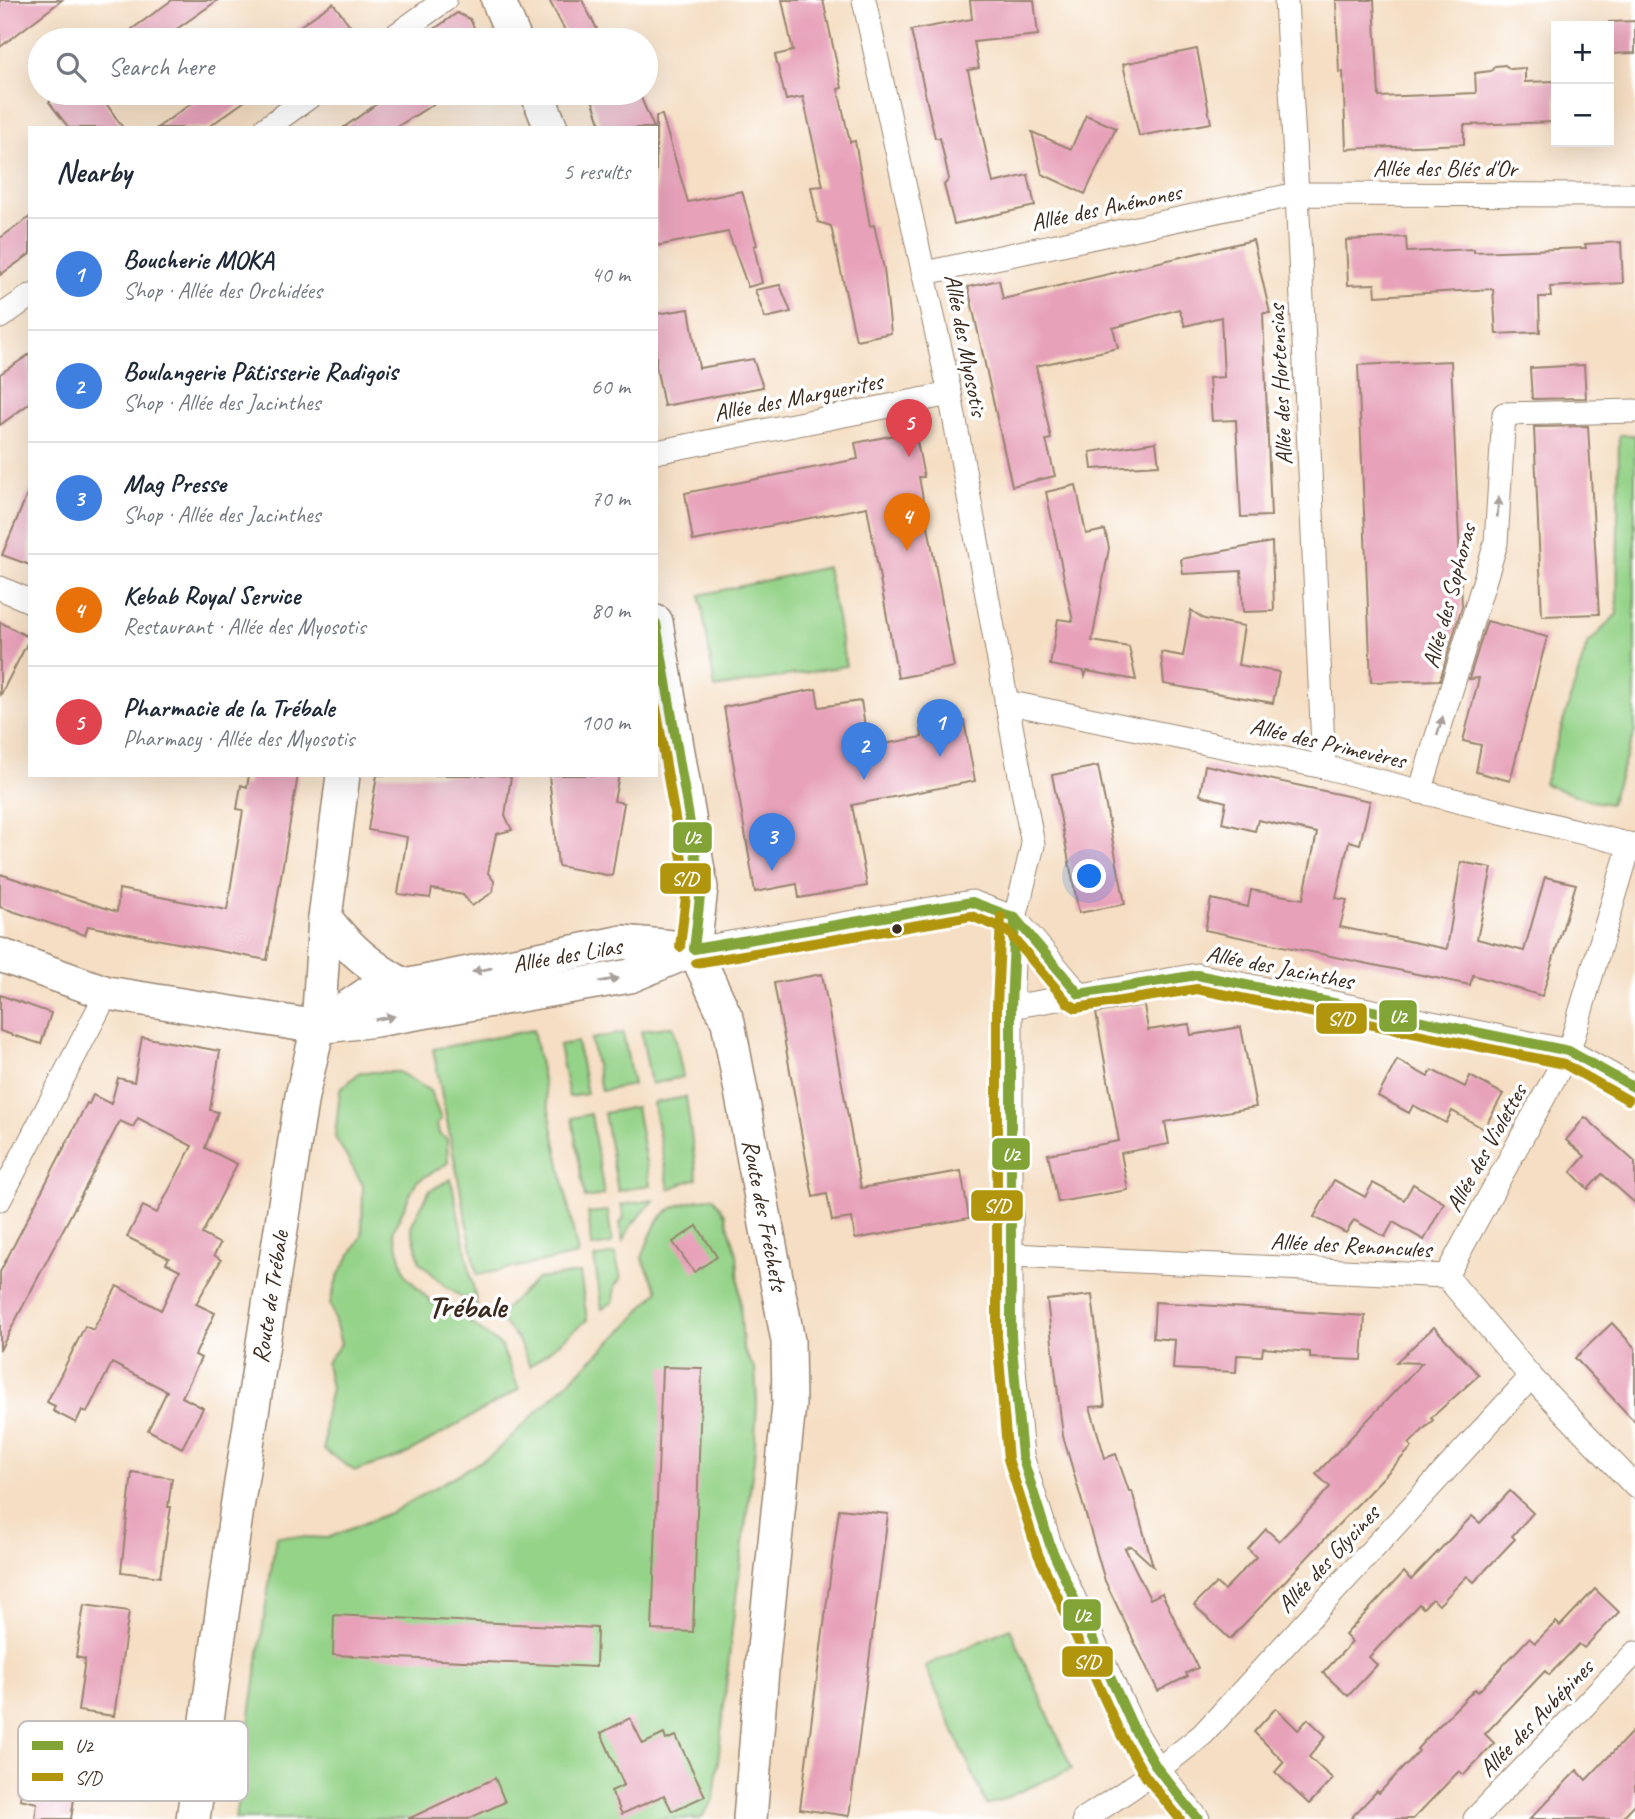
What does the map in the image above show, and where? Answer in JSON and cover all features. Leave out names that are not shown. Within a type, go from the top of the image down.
[{"type":"street","points":[[406,28],[445,0]]},
{"type":"street","points":[[498,0],[510,28]]},
{"type":"street","name":"Allée des Myosotis","points":[[864,0],[950,394],[1032,845],[1015,918],[1011,1007],[1011,1336],[1021,1456],[1051,1548],[1134,1729],[1157,1768],[1198,1819]]},
{"type":"street","name":"Allée des Hortensias","points":[[1286,0],[1324,767]]},
{"type":"street","points":[[269,126],[298,105]]},
{"type":"street","points":[[542,105],[550,126]]},
{"type":"street","name":"Allée des Anémones","points":[[925,273],[1297,194]]},
{"type":"street","name":"Allée des Blés d'Or","points":[[1297,194],[1635,195]]},
{"type":"street","points":[[0,317],[28,297]]},
{"type":"street","name":"Allée des Marguerites","points":[[658,452],[950,394]]},
{"type":"street","name":"Allée des Sophoras","points":[[1420,792],[1496,543],[1504,414],[1635,411]]},
{"type":"street","points":[[0,588],[28,600]]},
{"type":"street","points":[[658,634],[701,888],[694,949],[972,902],[1015,918],[1079,995]]},
{"type":"street","name":"Allée des Primevères","points":[[1006,702],[1324,767],[1632,845]]},
{"type":"street","name":"Route de Trébale","points":[[207,1721],[237,1508],[298,1123],[318,1027],[325,918],[343,777]]},
{"type":"street","name":"Allée des Violettes","points":[[1446,1276],[1569,1051],[1632,845]]},
{"type":"street","points":[[325,918],[343,941],[374,969],[405,986]]},
{"type":"street","name":"Allée des Lilas","points":[[318,1027],[369,993],[623,942],[694,949]]},
{"type":"street","name":"Allée des Lilas","points":[[0,955],[107,993],[318,1027],[376,1020],[630,976],[694,949]]},
{"type":"street","name":"Route des Fréchets","points":[[694,949],[728,1022],[788,1341],[789,1405],[763,1658],[750,1819]]},
{"type":"street","name":"Allée des Jacinthes","points":[[1011,1007],[1197,975],[1569,1051],[1635,1088]]},
{"type":"street","points":[[0,1199],[107,993]]},
{"type":"street","name":"Allée des Renoncules","points":[[1012,1255],[1446,1276],[1531,1377],[1635,1486]]},
{"type":"street","name":"Allée des Glycines","points":[[1084,1819],[1172,1760],[1203,1734],[1531,1377]]},
{"type":"street","name":"Allée des Aubépines","points":[[1475,1819],[1635,1653]]},
{"type":"street","name":"Route de Trébale","points":[[193,1819],[196,1801]]},
{"type":"green space","points":[[1619,435],[1635,435],[1635,732],[1610,804],[1591,801],[1544,784],[1587,645],[1617,614]]},
{"type":"green space","points":[[827,567],[846,666],[715,688],[700,595]]},
{"type":"green space","points":[[673,1026],[683,1077],[651,1084],[641,1031]]},
{"type":"green space","points":[[533,1030],[578,1255],[477,1275],[433,1049]]},
{"type":"green space","points":[[623,1033],[633,1085],[601,1091],[591,1039]]},
{"type":"green space","points":[[577,1042],[587,1094],[569,1097],[559,1045]]},
{"type":"green space","points":[[360,1072],[399,1072],[430,1091],[441,1119],[437,1124],[439,1134],[447,1139],[448,1163],[416,1182],[393,1231],[406,1276],[433,1304],[462,1316],[501,1346],[519,1389],[403,1456],[355,1471],[324,1450],[325,1416],[331,1388],[326,1363],[341,1344],[330,1303],[338,1276],[362,1236],[363,1185],[335,1137],[340,1090]]},
{"type":"green space","points":[[686,1097],[697,1178],[669,1189],[653,1103]]},
{"type":"green space","points":[[636,1107],[650,1185],[618,1191],[604,1113]]},
{"type":"green space","points":[[591,1114],[604,1195],[585,1198],[572,1118]]},
{"type":"green space","points":[[451,1179],[477,1306],[446,1287],[420,1262],[411,1226],[429,1191]]},
{"type":"green space","points":[[713,1197],[725,1214],[737,1254],[743,1349],[755,1370],[757,1401],[754,1459],[714,1800],[700,1819],[235,1819],[238,1801],[248,1801],[248,1729],[276,1536],[328,1538],[394,1511],[493,1454],[628,1325],[658,1291],[642,1258],[659,1220],[665,1213],[683,1204]]},
{"type":"green space","points":[[654,1200],[630,1227],[623,1242],[620,1223],[624,1218],[621,1205]]},
{"type":"green space","points":[[608,1211],[612,1244],[592,1247],[588,1213]]},
{"type":"green space","points":[[615,1254],[621,1279],[615,1286],[613,1302],[602,1309],[594,1258]]},
{"type":"green space","points":[[580,1273],[587,1320],[530,1366],[517,1338],[497,1316],[537,1279]]},
{"type":"green space","points":[[1010,1628],[1072,1769],[987,1806],[925,1666]]},
{"type":"building","points":[[0,0],[62,0],[0,47]]},
{"type":"building","points":[[172,0],[218,0],[178,28],[134,28]]},
{"type":"building","points":[[549,0],[582,0],[596,28],[564,28]]},
{"type":"building","points":[[782,0],[823,0],[842,88],[838,89],[850,142],[855,141],[870,226],[874,225],[884,269],[891,333],[856,340],[831,226],[818,222],[811,187],[823,186],[803,97],[786,100],[775,55],[793,51]]},
{"type":"building","points":[[970,0],[1034,0],[1038,35],[974,42],[979,68],[968,70],[993,183],[1028,175],[1035,206],[954,224],[944,185],[949,179],[940,138],[935,138],[911,30],[972,19]]},
{"type":"building","points":[[1336,0],[1374,0],[1379,97],[1476,93],[1475,73],[1491,71],[1495,66],[1505,65],[1510,69],[1525,68],[1525,82],[1551,81],[1551,122],[1464,125],[1464,144],[1346,149],[1343,71],[1339,72]]},
{"type":"building","points":[[333,3],[352,28],[297,28]]},
{"type":"building","points":[[457,13],[470,19],[474,28],[436,28]]},
{"type":"building","points":[[1635,21],[1635,53],[1614,54],[1614,22]]},
{"type":"building","points":[[1197,49],[1211,123],[1139,136],[1123,64]]},
{"type":"building","points":[[51,105],[107,105],[122,126],[67,126]]},
{"type":"building","points":[[189,105],[239,105],[210,126],[160,126]]},
{"type":"building","points":[[375,105],[432,105],[398,126],[346,126]]},
{"type":"building","points":[[594,105],[644,105],[653,126],[601,126]]},
{"type":"building","points":[[662,115],[688,202],[742,191],[757,245],[754,246],[762,283],[748,287],[728,232],[658,246],[656,116]]},
{"type":"building","points":[[1086,115],[1116,128],[1085,194],[1042,174],[1032,132],[1071,149]]},
{"type":"building","points":[[28,218],[28,255],[0,275],[0,238]]},
{"type":"building","points":[[1406,237],[1407,252],[1586,248],[1585,244],[1621,242],[1623,283],[1550,287],[1551,297],[1539,297],[1540,332],[1496,334],[1493,289],[1376,296],[1375,284],[1348,285],[1346,240]]},
{"type":"building","points":[[1253,240],[1270,313],[1263,313],[1271,516],[1241,517],[1236,420],[1212,421],[1209,378],[1224,377],[1221,317],[1185,326],[1179,309],[1113,328],[1118,348],[1036,366],[1051,439],[1046,440],[1055,476],[1012,486],[968,287],[999,280],[1003,299]]},
{"type":"building","points":[[780,285],[791,312],[765,318],[755,290]]},
{"type":"building","points":[[689,309],[699,368],[753,359],[763,387],[664,406],[658,376],[658,314]]},
{"type":"building","points":[[28,355],[28,404],[0,425],[0,374]]},
{"type":"building","points":[[1451,361],[1462,606],[1440,680],[1371,682],[1358,365]]},
{"type":"building","points":[[1584,365],[1586,398],[1532,399],[1530,368]]},
{"type":"building","points":[[1588,426],[1599,614],[1542,616],[1534,427]]},
{"type":"building","points":[[915,431],[924,477],[919,477],[954,667],[898,678],[867,507],[693,541],[685,493],[858,459],[855,443]]},
{"type":"building","points":[[1156,442],[1159,465],[1092,469],[1090,452]]},
{"type":"building","points":[[1076,485],[1086,534],[1105,530],[1109,548],[1092,641],[1129,647],[1136,680],[1087,671],[1085,676],[1084,671],[1050,665],[1058,619],[1073,621],[1046,492]]},
{"type":"building","points":[[28,492],[28,564],[2,555]]},
{"type":"building","points":[[1272,542],[1274,611],[1243,612],[1241,571],[1183,574],[1181,559]]},
{"type":"building","points":[[1191,610],[1204,619],[1244,626],[1238,665],[1279,672],[1273,703],[1164,684],[1161,652],[1183,656]]},
{"type":"building","points":[[1487,621],[1547,637],[1510,781],[1476,772],[1481,745],[1463,741],[1479,678],[1469,679]]},
{"type":"building","points":[[0,622],[28,637],[28,642],[0,696]]},
{"type":"building","points":[[816,689],[819,707],[861,701],[868,747],[922,737],[921,729],[964,721],[975,781],[852,805],[867,886],[799,898],[797,884],[755,892],[724,707]]},
{"type":"building","points":[[1205,765],[1370,801],[1360,844],[1349,841],[1336,898],[1347,900],[1340,927],[1447,949],[1461,862],[1492,868],[1477,939],[1524,951],[1545,877],[1576,884],[1542,996],[1473,975],[1470,985],[1205,930],[1211,899],[1248,907],[1251,890],[1303,899],[1317,833],[1258,820],[1255,831],[1222,823],[1226,802],[1200,795]]},
{"type":"building","points":[[1098,766],[1125,904],[1079,913],[1052,775]]},
{"type":"building","points":[[249,777],[298,777],[267,960],[88,926],[85,935],[0,907],[0,874],[117,912],[119,889],[227,910],[243,810],[237,809],[241,785],[247,787]]},
{"type":"building","points":[[377,777],[511,777],[505,815],[512,830],[496,834],[488,873],[494,881],[493,892],[472,906],[463,895],[432,889],[430,898],[398,894],[407,837],[368,830]]},
{"type":"building","points":[[549,777],[619,777],[614,801],[624,803],[612,876],[558,866]]},
{"type":"building","points":[[822,974],[861,1188],[961,1171],[969,1218],[855,1239],[852,1218],[832,1221],[827,1194],[813,1197],[774,983]]},
{"type":"building","points":[[0,995],[51,1013],[41,1044],[0,1031]]},
{"type":"building","points":[[1144,1005],[1148,1030],[1189,1024],[1191,1035],[1241,1027],[1256,1107],[1165,1122],[1169,1144],[1121,1153],[1128,1190],[1058,1202],[1048,1154],[1119,1141],[1096,1013]]},
{"type":"building","points":[[142,1037],[220,1051],[210,1110],[218,1112],[205,1148],[237,1164],[202,1234],[220,1244],[214,1255],[221,1260],[196,1304],[215,1313],[195,1355],[201,1358],[182,1397],[203,1408],[182,1448],[148,1430],[167,1391],[112,1363],[87,1412],[82,1410],[76,1423],[53,1411],[55,1406],[47,1402],[85,1326],[93,1330],[117,1286],[161,1310],[180,1270],[166,1263],[169,1258],[127,1237],[143,1206],[157,1213],[192,1146],[138,1118],[133,1127],[120,1121],[0,1350],[0,1272],[87,1103],[89,1104],[93,1095],[111,1104],[118,1078],[134,1082]]},
{"type":"building","points":[[1397,1060],[1428,1077],[1432,1070],[1465,1087],[1470,1076],[1503,1094],[1484,1129],[1452,1111],[1446,1123],[1413,1105],[1409,1113],[1378,1096]]},
{"type":"building","points":[[1585,1117],[1635,1162],[1635,1203],[1602,1174],[1588,1189],[1571,1172],[1585,1156],[1566,1140]]},
{"type":"building","points":[[1334,1180],[1365,1197],[1373,1183],[1404,1200],[1413,1184],[1444,1203],[1424,1240],[1393,1222],[1385,1237],[1354,1220],[1346,1233],[1314,1217]]},
{"type":"building","points":[[697,1226],[717,1257],[694,1272],[673,1242]]},
{"type":"building","points":[[1092,1295],[1105,1406],[1090,1407],[1105,1458],[1116,1454],[1129,1491],[1132,1491],[1153,1566],[1131,1546],[1125,1548],[1150,1599],[1162,1593],[1198,1668],[1158,1691],[1105,1581],[1063,1436],[1047,1300]]},
{"type":"building","points":[[1155,1302],[1365,1316],[1362,1360],[1310,1358],[1310,1352],[1263,1348],[1262,1356],[1237,1355],[1236,1372],[1173,1369],[1175,1340],[1153,1338]]},
{"type":"building","points":[[1612,1323],[1635,1348],[1635,1422],[1575,1358]]},
{"type":"building","points":[[1434,1327],[1479,1375],[1431,1418],[1433,1420],[1409,1444],[1412,1447],[1230,1639],[1194,1605],[1216,1583],[1224,1590],[1256,1557],[1248,1549],[1266,1529],[1279,1541],[1330,1487],[1316,1474],[1422,1363],[1396,1362]]},
{"type":"building","points":[[662,1367],[702,1368],[693,1632],[652,1630]]},
{"type":"building","points":[[132,1472],[172,1478],[168,1507],[171,1507],[160,1577],[121,1572]]},
{"type":"building","points":[[1510,1491],[1533,1513],[1512,1536],[1515,1539],[1474,1582],[1467,1576],[1439,1605],[1432,1599],[1423,1608],[1419,1604],[1369,1657],[1377,1665],[1348,1696],[1323,1673],[1352,1642],[1345,1635],[1404,1572],[1411,1580],[1472,1516],[1480,1523]]},
{"type":"building","points":[[839,1509],[888,1514],[849,1816],[800,1809]]},
{"type":"building","points":[[1595,1589],[1619,1612],[1584,1648],[1579,1644],[1549,1675],[1545,1671],[1485,1734],[1494,1743],[1464,1775],[1459,1771],[1413,1819],[1350,1819],[1377,1791],[1379,1793],[1475,1689],[1478,1692],[1529,1638],[1535,1643],[1556,1622],[1560,1626]]},
{"type":"building","points":[[84,1605],[129,1611],[114,1716],[78,1711],[85,1659],[76,1657]]},
{"type":"building","points":[[334,1615],[597,1628],[596,1667],[333,1655]]},
{"type":"building","points":[[1276,1708],[1298,1730],[1308,1719],[1326,1736],[1309,1757],[1333,1779],[1309,1804],[1275,1772],[1284,1762],[1254,1732]]},
{"type":"building","points":[[630,1718],[643,1744],[664,1734],[666,1740],[676,1736],[705,1796],[672,1811],[664,1795],[622,1814],[611,1791],[624,1785],[601,1733]]},
{"type":"building","points":[[1635,1729],[1635,1804],[1621,1819],[1530,1819],[1577,1770],[1586,1780]]},
{"type":"building","points":[[495,1778],[505,1802],[468,1819],[408,1819]]},
{"type":"building","points":[[28,1801],[74,1801],[71,1819],[35,1819],[37,1803]]},
{"type":"transit line","name":"U2","points":[[658,635],[701,888],[694,949]]},
{"type":"transit line","name":"S/D","points":[[658,719],[687,888],[680,947]]},
{"type":"transit line","name":"U2","points":[[694,949],[972,902],[1015,918],[1079,994],[1197,975],[1569,1051],[1635,1088]]},
{"type":"transit line","name":"S/D","points":[[696,963],[971,916],[1007,930],[1068,1003],[1076,1008],[1197,989],[1564,1064],[1628,1100]]},
{"type":"transit line","name":"S/D","points":[[1001,917],[997,1007],[997,1336],[1008,1459],[1038,1554],[1121,1735],[1146,1777],[1180,1819]]},
{"type":"transit line","name":"U2","points":[[1015,918],[1011,1007],[1011,1336],[1022,1456],[1051,1548],[1134,1729],[1157,1768],[1198,1819]]},
{"type":"place","name":"Pharmacie de la Trébale","points":[[909,457]]},
{"type":"place","name":"Kebab Royal Service","points":[[907,551]]},
{"type":"place","name":"Boucherie MOKA","points":[[940,757]]},
{"type":"place","name":"Boulangerie Pâtisserie Radigois","points":[[864,780]]},
{"type":"place","name":"Mag Presse","points":[[772,871]]},
{"type":"district","name":"Trébale","points":[[467,1306]]}]
